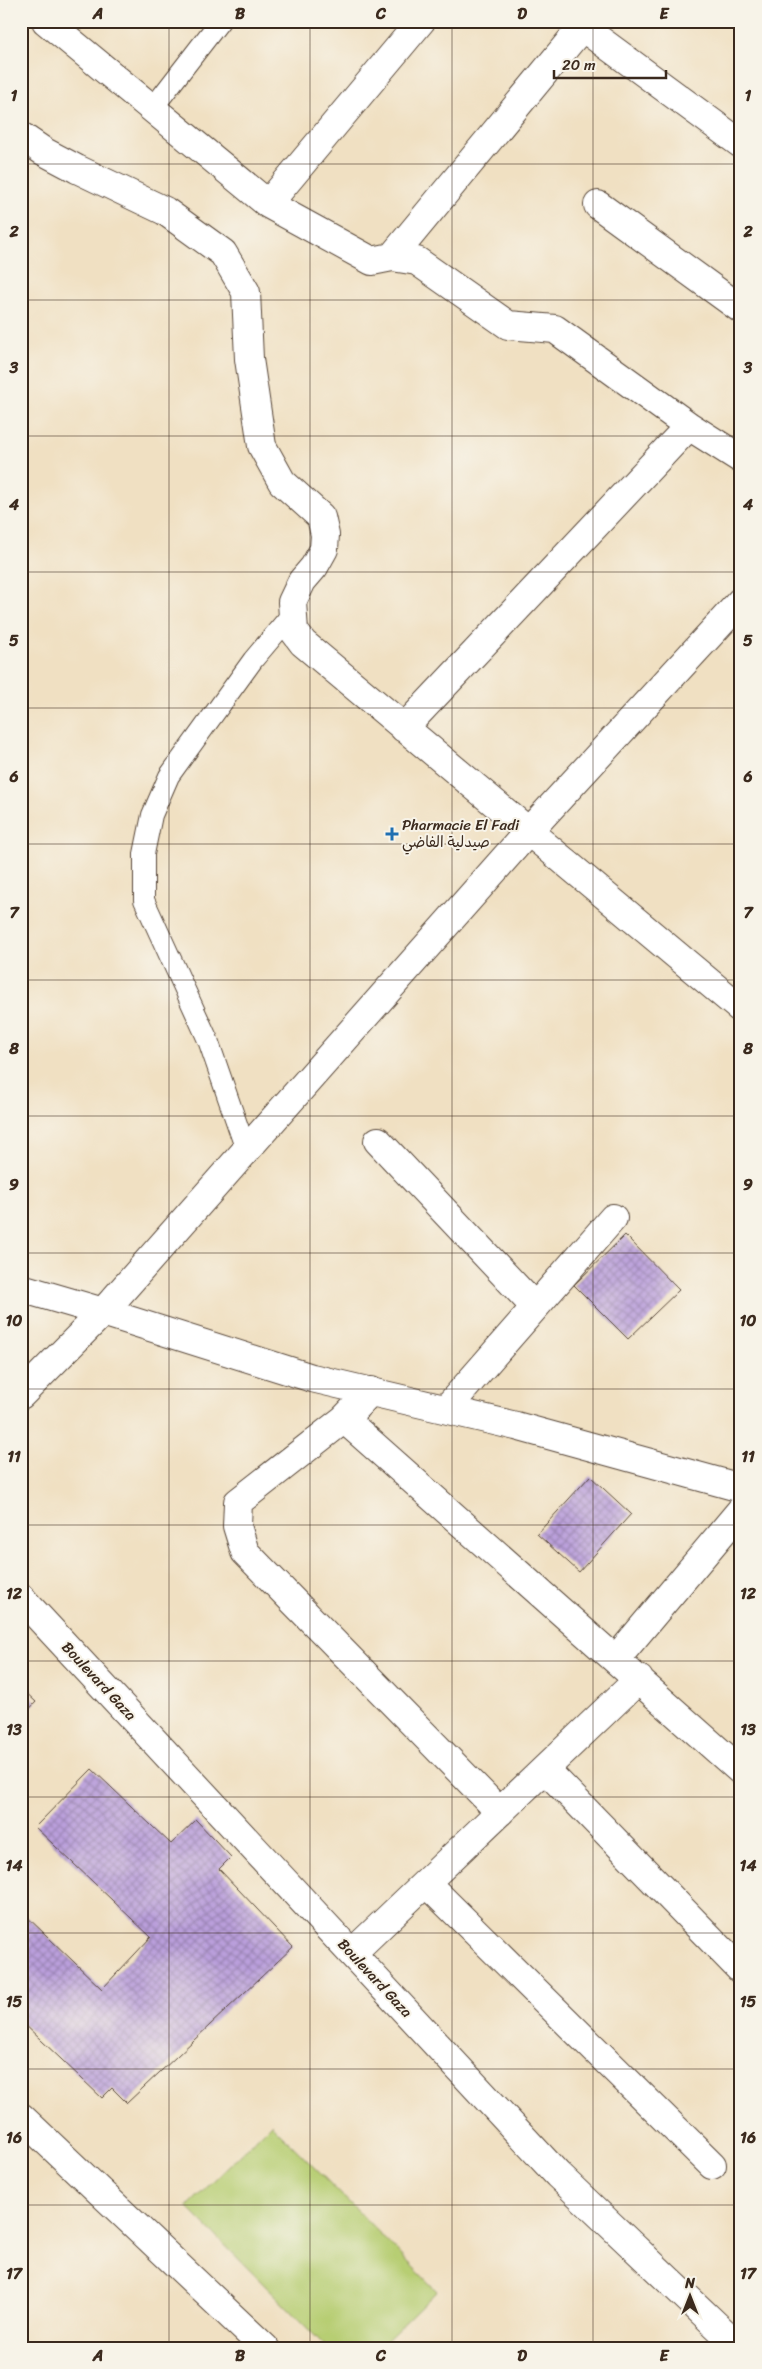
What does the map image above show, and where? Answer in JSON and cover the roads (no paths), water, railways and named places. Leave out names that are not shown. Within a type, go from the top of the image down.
[{"type":"street","points":[[46,21],[268,204],[372,261],[392,256],[417,261],[508,326],[555,329],[689,426],[741,459]]},
{"type":"street","points":[[268,204],[421,21]]},
{"type":"street","points":[[392,256],[584,24],[741,144]]},
{"type":"street","points":[[21,136],[43,151],[77,169],[165,211],[224,253],[246,292],[249,359],[262,446],[282,482],[321,516],[325,535],[324,549],[295,592],[291,615],[294,631],[303,643],[741,1009]]},
{"type":"street","points":[[598,204],[741,309]]},
{"type":"street","points":[[404,728],[689,426]]},
{"type":"street","points":[[21,1395],[103,1312],[528,832],[737,612]]},
{"type":"street","points":[[378,1141],[535,1306]]},
{"type":"street","points":[[446,1409],[613,1218]]},
{"type":"street","points":[[21,1288],[312,1378],[516,1426],[741,1488]]},
{"type":"street","points":[[371,1391],[344,1419],[238,1502],[236,1526],[245,1552],[500,1812]]},
{"type":"street","points":[[344,1419],[741,1770]]},
{"type":"street","points":[[616,1659],[741,1510]]},
{"type":"street","name":"Boulevard Gaza","points":[[21,1598],[558,2175],[740,2348]]},
{"type":"street","points":[[352,1953],[639,1679]]},
{"type":"street","points":[[545,1769],[741,1970]]},
{"type":"street","points":[[426,1883],[712,2166]]},
{"type":"street","points":[[21,2117],[264,2348]]},
{"type":"lane","points":[[152,109],[220,21]]},
{"type":"lane","points":[[246,1150],[208,1040],[144,900],[144,854],[152,815],[169,776],[253,660],[291,615]]},
{"type":"place","name":"Pharmacie El Fadi صيدلية الفاضي","points":[[392,834]]}]
